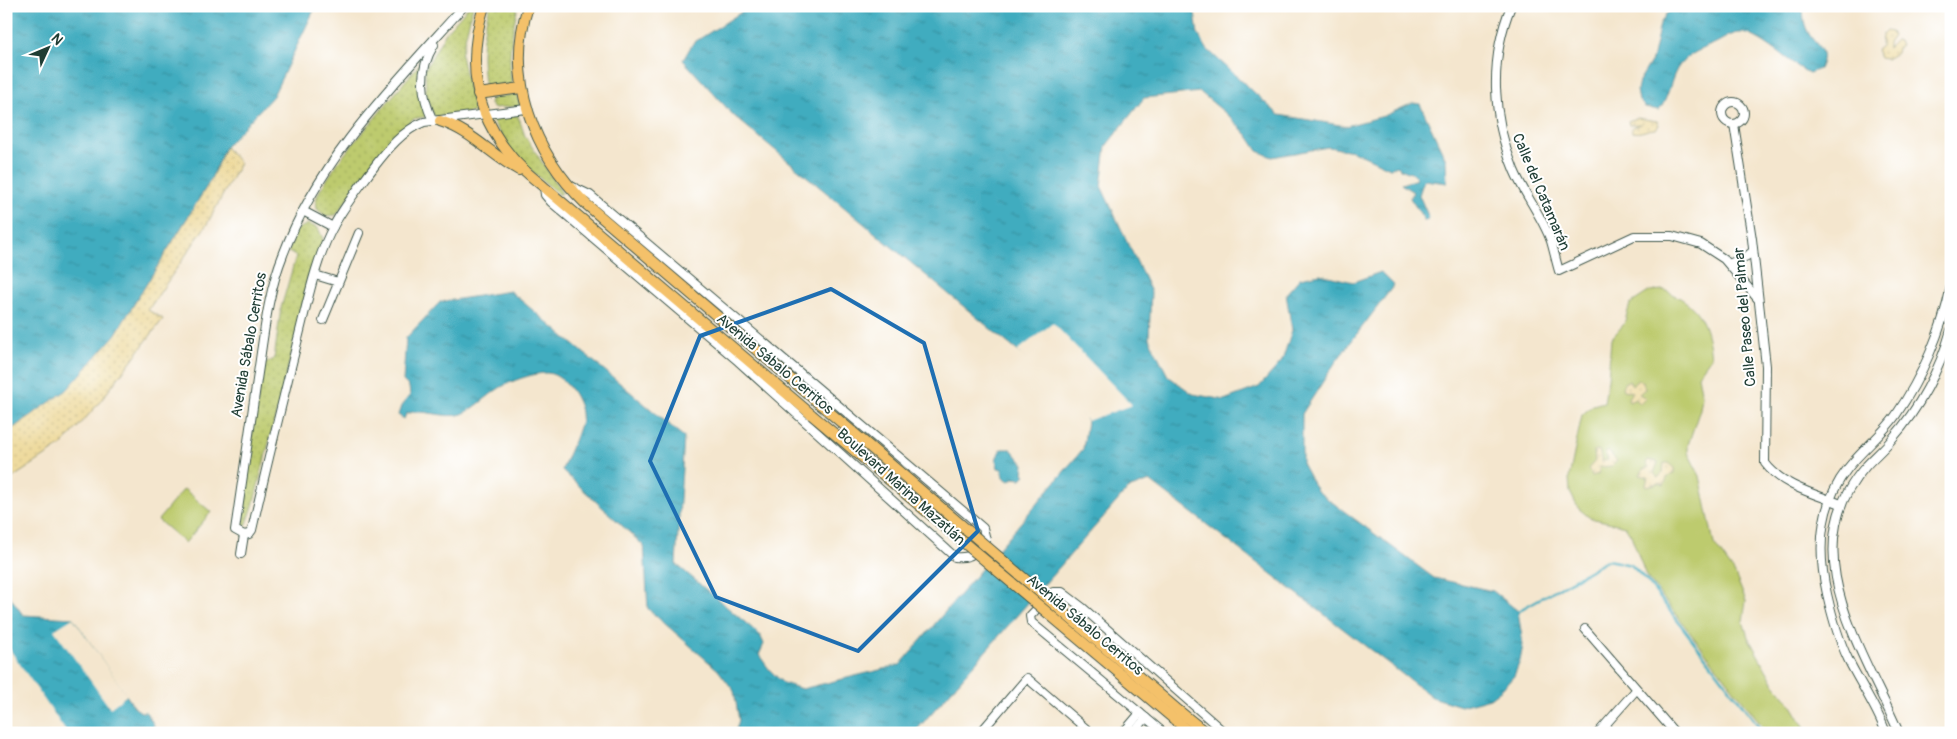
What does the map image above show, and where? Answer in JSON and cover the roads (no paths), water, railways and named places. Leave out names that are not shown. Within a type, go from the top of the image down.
[{"type":"main road","name":"Avenida Sábalo Cerritos","points":[[484,6],[474,54],[478,94],[486,116],[510,155],[530,175],[729,350],[812,415],[1177,716]]},
{"type":"main road","name":"Avenida Sábalo Cerritos","points":[[528,6],[520,49],[521,88],[526,109],[540,143],[567,184],[594,210],[742,331],[821,405],[1177,716]]},
{"type":"main road","points":[[478,94],[521,88]]},
{"type":"main road","points":[[436,121],[456,126],[474,137],[503,160],[530,175]]},
{"type":"main road","points":[[1177,716],[1190,733]]},
{"type":"main road","points":[[1177,716],[1206,733]]},
{"type":"street","name":"Avenida Sábalo Cerritos","points":[[244,536],[235,530],[266,323],[277,271],[303,211],[342,150],[391,89],[464,6]]},
{"type":"street","name":"Calle del Catamarán","points":[[1510,6],[1497,53],[1496,103],[1501,130],[1514,170],[1550,240],[1559,271],[1623,239],[1652,235],[1672,236],[1701,244],[1729,264]]},
{"type":"street","points":[[436,121],[424,94],[423,69],[446,27]]},
{"type":"street","name":"Avenida Sábalo Cerritos","points":[[244,536],[252,530],[315,275],[333,226],[364,181],[396,141],[416,126],[436,121],[486,116],[526,109]]},
{"type":"street","name":"Calle Paseo del Palmar","points":[[1734,124],[1753,251],[1766,366],[1765,463],[1773,475],[1784,481],[1842,504]]},
{"type":"street","points":[[303,211],[333,226]]},
{"type":"street","points":[[323,320],[359,233]]},
{"type":"street","points":[[1753,251],[1748,256],[1729,264],[1757,298]]},
{"type":"street","points":[[315,275],[338,282]]},
{"type":"street","points":[[1886,733],[1848,658],[1835,625],[1826,593],[1821,557],[1821,533],[1830,500],[1848,469],[1890,423],[1921,372],[1941,324],[1951,286]]},
{"type":"street","points":[[1899,733],[1856,644],[1842,604],[1834,561],[1834,541],[1842,504],[1854,480],[1892,439],[1919,401],[1946,348],[1951,330]]},
{"type":"street","name":"Boulevard Marina Mazatlán","points":[[729,350],[955,557],[970,556],[985,543],[986,534],[983,528],[742,331]]},
{"type":"street","name":"Avenida Sábalo Cerritos","points":[[241,554],[244,536]]},
{"type":"street","points":[[1164,733],[1031,622],[1030,616],[1052,592],[1062,592],[1083,608],[1225,733]]},
{"type":"street","points":[[1585,629],[1675,733]]},
{"type":"street","points":[[982,732],[1027,678],[1091,733]]},
{"type":"street","points":[[1598,733],[1636,690]]},
{"type":"street","points":[[1124,733],[1143,715]]},
{"type":"street","points":[[1133,733],[1143,715]]},
{"type":"water","points":[[6,6],[316,6],[273,96],[225,147],[210,181],[115,335],[67,390],[6,433]]},
{"type":"water","points":[[751,6],[1194,6],[1198,34],[1207,49],[1279,115],[1346,126],[1384,116],[1413,103],[1420,104],[1446,160],[1447,183],[1424,180],[1419,195],[1429,218],[1425,221],[1410,198],[1413,192],[1401,184],[1417,179],[1414,174],[1400,169],[1398,166],[1390,168],[1353,151],[1328,147],[1272,157],[1258,151],[1248,136],[1230,117],[1200,92],[1144,98],[1106,146],[1101,186],[1151,292],[1149,338],[1168,376],[1193,394],[1224,400],[1259,387],[1282,361],[1292,330],[1286,294],[1300,278],[1320,274],[1353,282],[1381,272],[1394,285],[1335,363],[1302,414],[1302,463],[1317,491],[1434,578],[1493,591],[1518,611],[1523,645],[1520,661],[1514,676],[1490,698],[1461,706],[1432,697],[1150,481],[1128,489],[914,733],[735,733],[739,720],[734,691],[718,670],[648,609],[644,546],[562,470],[581,420],[576,397],[565,383],[551,374],[535,374],[515,380],[501,387],[462,414],[449,416],[412,412],[406,414],[404,419],[398,415],[401,406],[410,395],[409,387],[403,381],[406,338],[440,302],[510,291],[684,437],[676,564],[760,635],[764,644],[759,655],[769,669],[783,683],[802,689],[900,665],[1083,449],[1087,421],[1073,400],[1039,369],[734,116],[683,60],[693,43]]},
{"type":"water","points":[[1679,6],[1802,6],[1806,27],[1821,52],[1822,62],[1819,69],[1809,73],[1755,37],[1746,34],[1735,34],[1687,58],[1677,69],[1661,107],[1658,110],[1645,107],[1639,101],[1637,90],[1639,81],[1652,60],[1660,24],[1666,14]]},
{"type":"water","points":[[1001,449],[1011,449],[1024,464],[1023,473],[1025,475],[1021,479],[1014,478],[1009,481],[1003,477],[1002,469],[998,468],[996,459]]},
{"type":"water","points":[[6,591],[23,615],[73,618],[135,708],[141,712],[146,712],[154,725],[152,733],[6,733]]},
{"type":"waterway","points":[[1518,611],[1608,560],[1631,565],[1647,581],[1764,733]]}]
